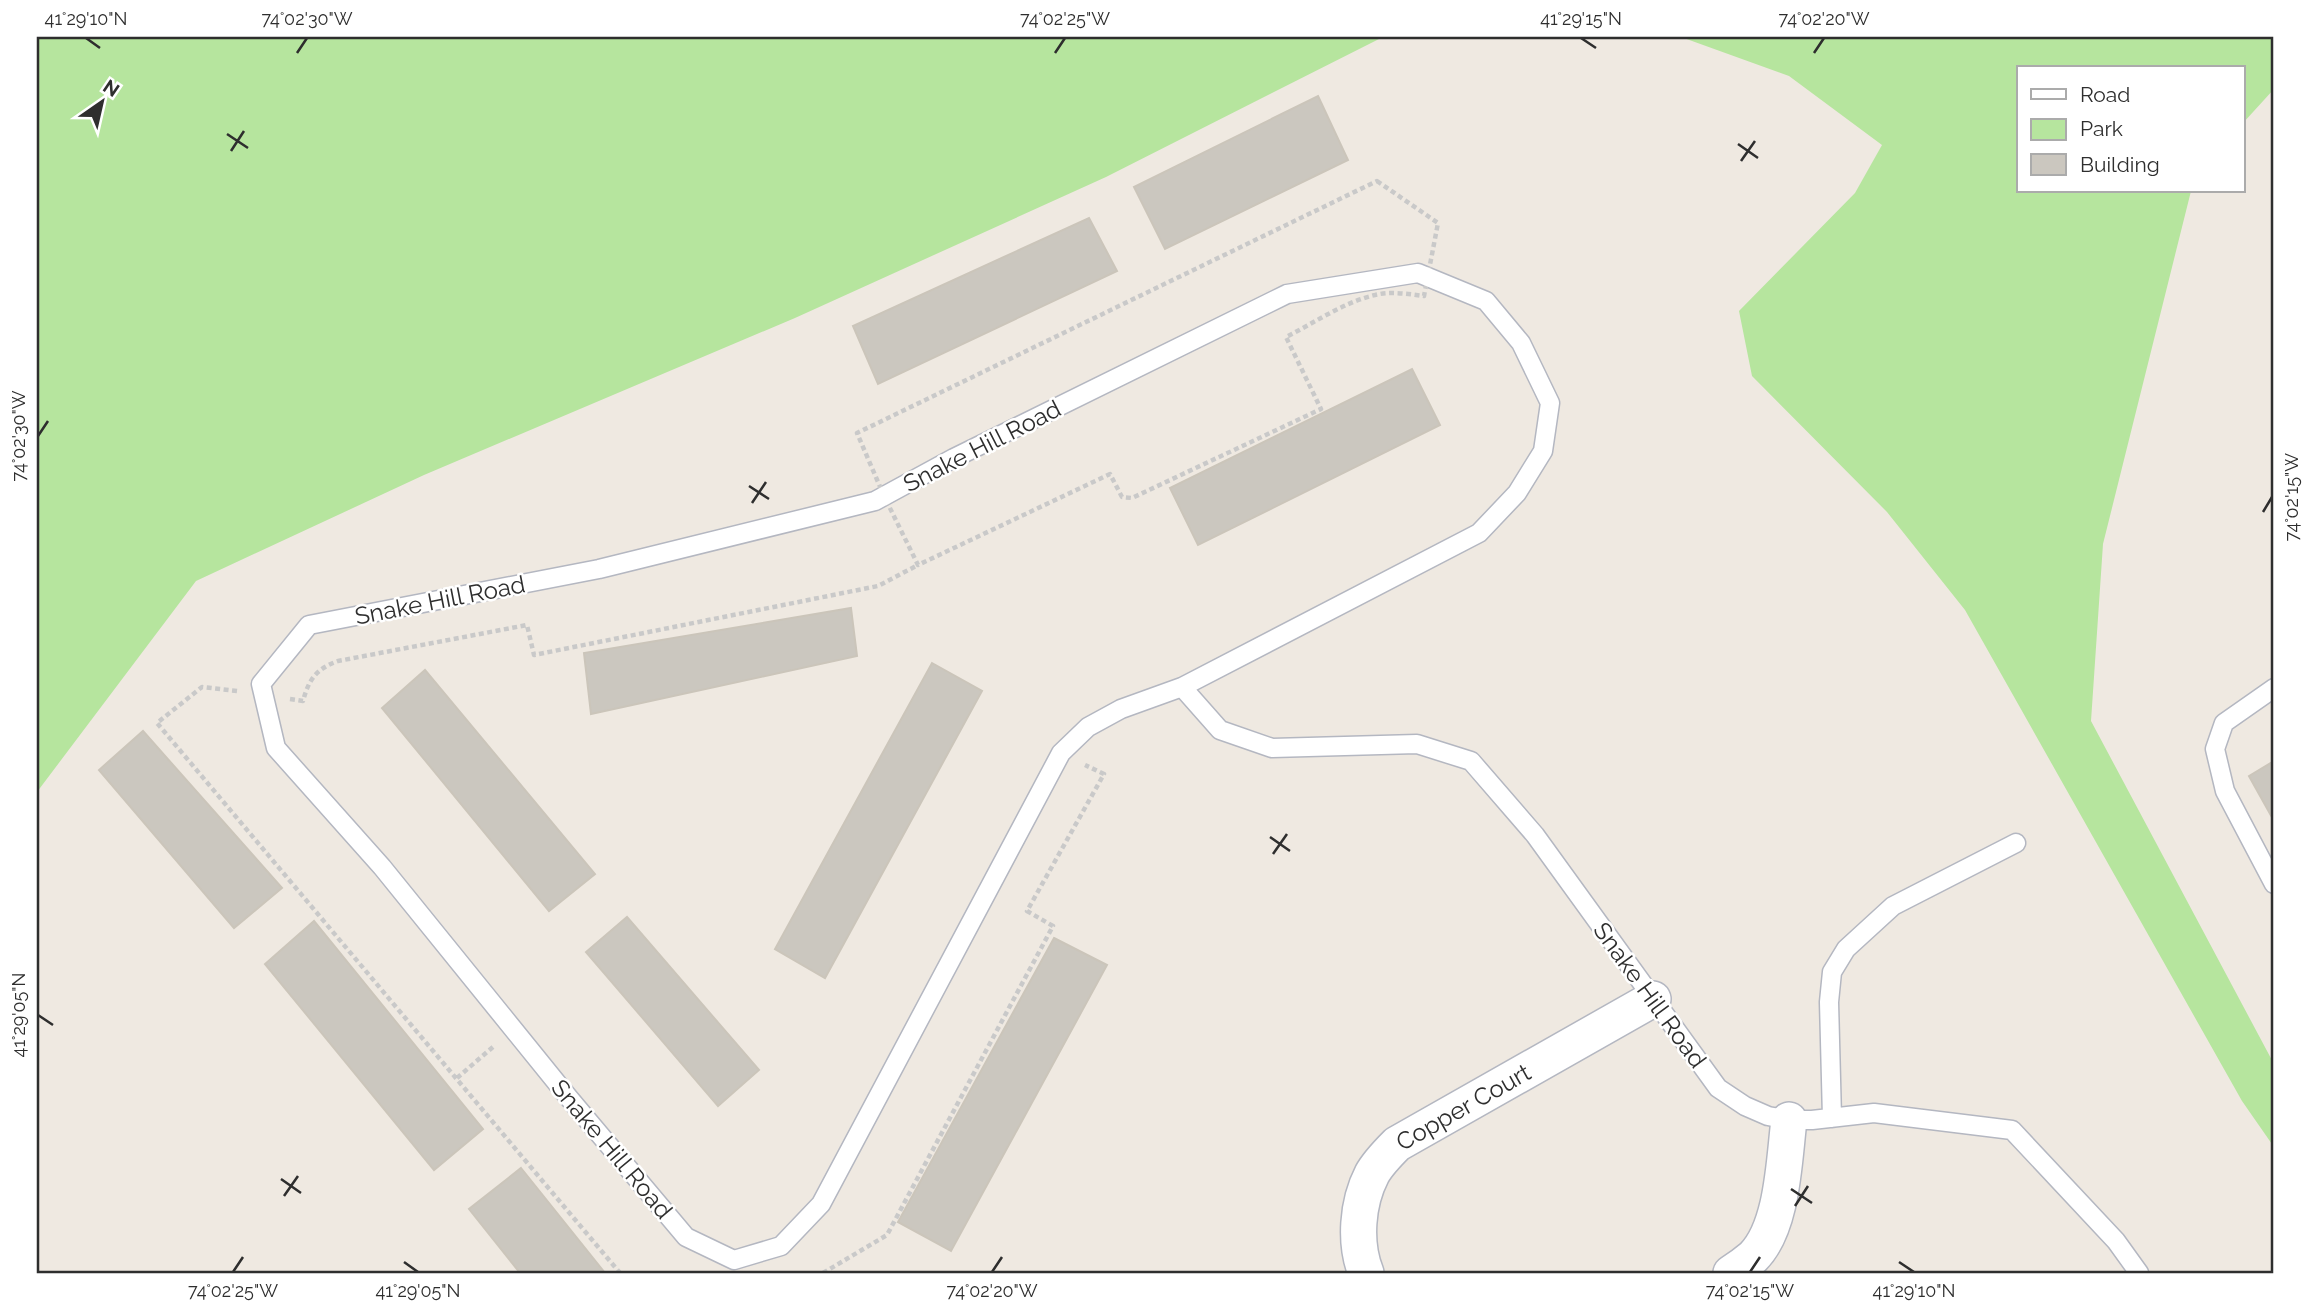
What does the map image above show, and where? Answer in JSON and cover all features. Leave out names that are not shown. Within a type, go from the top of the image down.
[{"type":"street","name":"Copper Court","points":[[1366,1273],[1359,1250],[1364,1191],[1373,1172],[1397,1144],[1653,999]]},
{"type":"street","points":[[1731,1273],[1755,1255],[1771,1227],[1779,1199],[1789,1120]]},
{"type":"lane","name":"Snake Hill Road","points":[[1419,273],[1486,301],[1521,343],[1550,403],[1543,451],[1517,493],[1479,533],[1182,687],[1121,709],[1088,727],[1061,753],[821,1204],[781,1246],[734,1259],[686,1237],[382,867],[276,748],[261,684],[309,625],[599,569],[875,501],[954,458],[1287,294],[1419,273]]},
{"type":"lane","name":"Snake Hill Road","points":[[1182,687],[1220,730],[1272,748],[1417,744],[1471,761],[1535,835],[1718,1088],[1745,1106],[1768,1116],[1789,1120],[1874,1113],[2012,1130],[2116,1241],[2139,1273]]},
{"type":"lane","points":[[2274,688],[2224,723],[2215,749],[2225,791],[2274,884]]},
{"type":"lane","points":[[1832,1118],[1829,1002],[1832,972],[1846,949],[1893,906],[2016,843]]},
{"type":"path","points":[[620,1273],[158,723],[202,687],[303,701],[313,674],[338,661],[527,625],[534,655],[878,586],[918,565]]},
{"type":"path","points":[[822,1273],[887,1235],[1053,926],[1027,911],[1104,774],[1085,765],[1066,748]]},
{"type":"path","points":[[457,1078],[513,1029]]},
{"type":"green space","points":[[37,37],[1383,37],[1106,177],[795,318],[424,475],[196,581],[37,792]]},
{"type":"green space","points":[[1681,37],[2274,37],[2274,89],[2244,122],[2244,66],[2017,66],[2017,192],[2191,192],[2103,544],[2091,721],[2274,1064],[2274,1147],[2242,1101],[1965,610],[1887,512],[1752,376],[1739,311],[1855,193],[1882,145],[1789,76]]},
{"type":"building","points":[[1318,96],[1348,160],[1165,249],[1134,187]]},
{"type":"building","points":[[1089,218],[1117,271],[878,384],[853,326]]},
{"type":"building","points":[[1412,369],[1440,425],[1198,545],[1170,488]]},
{"type":"building","points":[[851,608],[857,656],[591,714],[584,653]]},
{"type":"building","points":[[932,663],[982,691],[825,978],[775,949]]},
{"type":"building","points":[[425,670],[595,874],[549,911],[382,708]]},
{"type":"building","points":[[143,731],[282,888],[234,928],[99,770]]},
{"type":"building","points":[[2274,761],[2274,821],[2249,776]]},
{"type":"building","points":[[627,917],[759,1070],[718,1106],[586,952]]},
{"type":"building","points":[[314,921],[483,1129],[434,1170],[265,964]]},
{"type":"building","points":[[1054,938],[1107,965],[951,1251],[898,1222]]},
{"type":"building","points":[[521,1168],[605,1273],[520,1273],[469,1209]]}]
